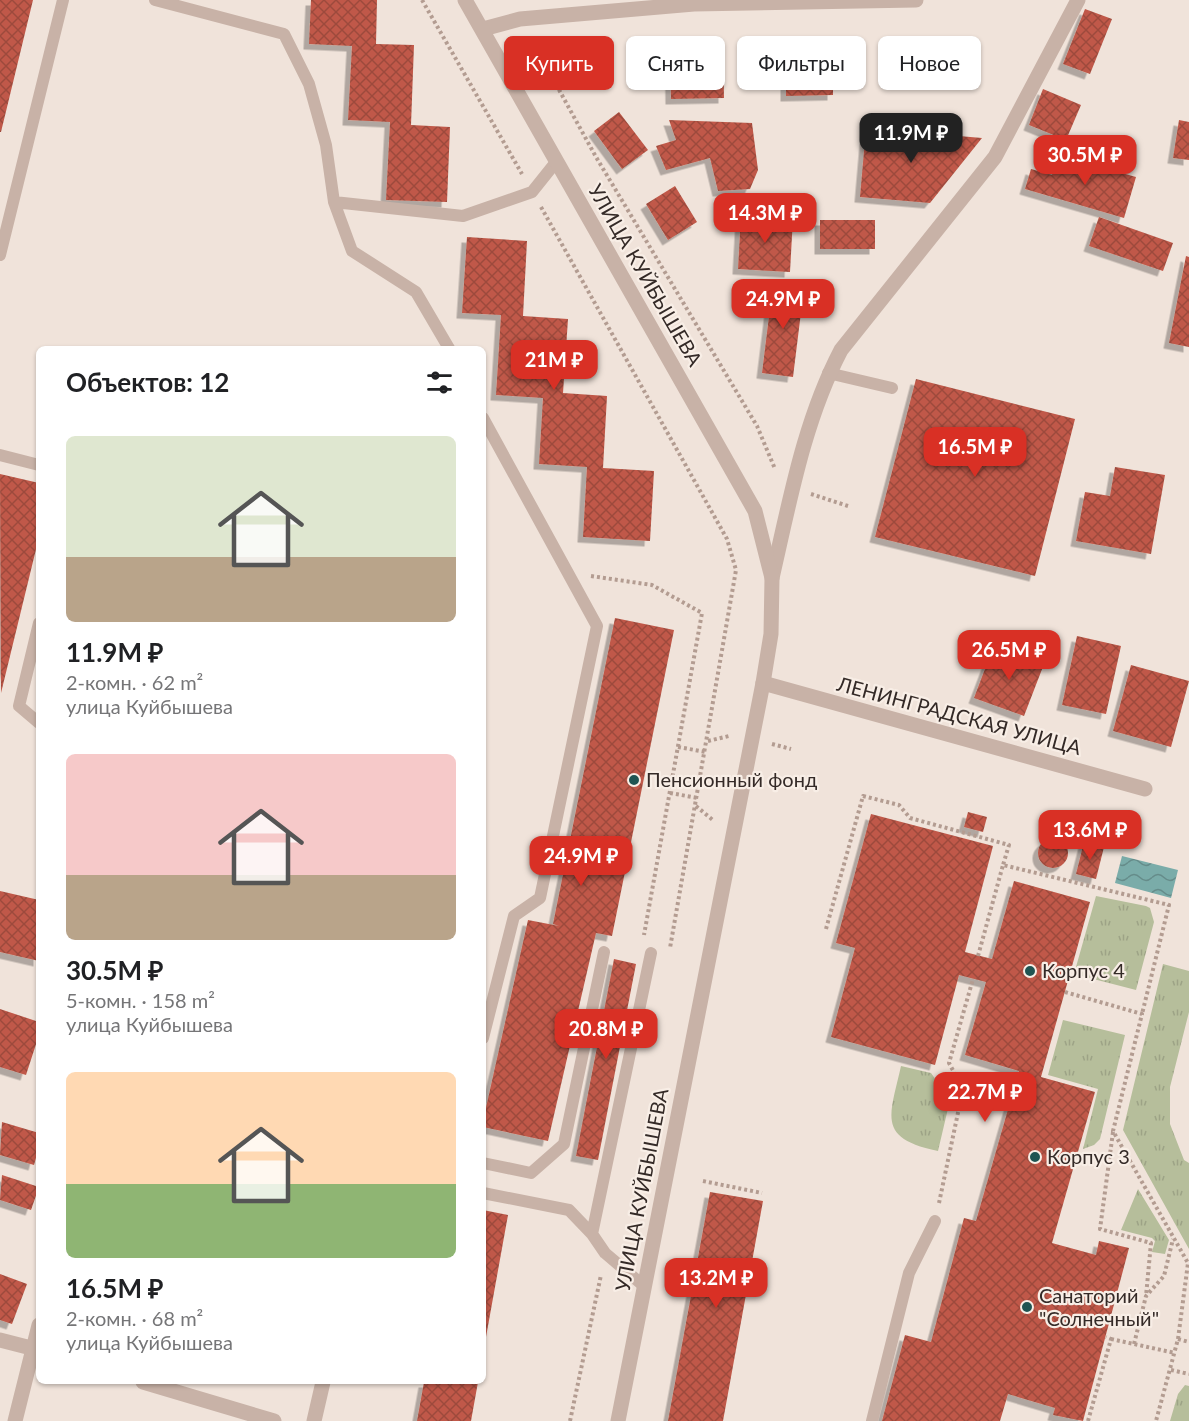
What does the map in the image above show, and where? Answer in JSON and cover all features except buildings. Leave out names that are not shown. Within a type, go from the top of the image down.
[{"type":"street","name":"УЛИЦА КУЙБЫШЕВА","points":[[465,0],[483,28],[556,162],[755,511],[772,578]]},
{"type":"street","points":[[483,28],[520,18],[694,4],[916,0]]},
{"type":"street","name":"УЛИЦА КУЙБЫШЕВА","points":[[618,1421],[763,683],[771,634],[772,578],[807,432],[828,373],[841,350],[995,157],[1078,0]]},
{"type":"street","name":"ЛЕНИНГРАДСКАЯ УЛИЦА","points":[[763,683],[1144,789]]},
{"type":"street","points":[[0,1340],[36,1349],[15,1421]]},
{"type":"street","points":[[150,1384],[274,1421]]},
{"type":"street","points":[[314,1421],[323,1384]]},
{"type":"lane","points":[[0,255],[63,0]]},
{"type":"lane","points":[[155,0],[284,34],[309,84],[326,145],[334,202],[352,250],[416,292],[448,346]]},
{"type":"lane","points":[[334,202],[463,216],[532,192],[556,162]]},
{"type":"lane","points":[[828,373],[892,387]]},
{"type":"lane","points":[[486,424],[597,626],[540,898],[514,916],[486,1026]]},
{"type":"lane","points":[[0,454],[36,464]]},
{"type":"lane","points":[[36,635],[19,706],[36,720]]},
{"type":"lane","points":[[486,1164],[531,1173],[564,1144],[604,952]]},
{"type":"lane","points":[[592,1234],[651,953]]},
{"type":"lane","points":[[486,1194],[569,1210],[592,1234],[605,1253],[645,1287]]},
{"type":"lane","points":[[872,1421],[909,1273],[935,1221]]},
{"type":"path","points":[[422,0],[727,539],[736,570],[708,741],[668,959]]},
{"type":"path","points":[[520,18],[596,157],[757,426],[780,478],[793,489],[848,506]]},
{"type":"path","points":[[567,572],[652,585],[702,613],[645,934]]},
{"type":"path","points":[[708,741],[729,736]]},
{"type":"path","points":[[678,747],[706,752]]},
{"type":"path","points":[[670,793],[698,798]]},
{"type":"path","points":[[826,929],[863,796],[900,805],[910,818],[1009,845],[978,956]]},
{"type":"path","points":[[696,806],[714,821]]},
{"type":"path","points":[[1003,865],[1169,905],[1113,1131],[1100,1229],[1151,1243],[1146,1296],[1134,1344]]},
{"type":"path","points":[[935,1221],[963,1089],[950,1063],[972,978]]},
{"type":"path","points":[[1065,992],[1142,1014]]},
{"type":"path","points":[[1113,1131],[1188,1263],[1178,1339],[1156,1421]]},
{"type":"path","points":[[703,1181],[762,1193]]},
{"type":"path","points":[[1146,1296],[1164,1276],[1173,1238]]},
{"type":"path","points":[[570,1421],[605,1253]]},
{"type":"path","points":[[1106,1338],[1175,1353]]},
{"type":"path","points":[[1088,1421],[1111,1339]]},
{"type":"path","points":[[1178,1339],[1189,1342]]},
{"type":"path","points":[[1170,1370],[1189,1374]]},
{"type":"green space","points":[[1096,896],[1150,908],[1154,922],[1136,990],[1074,974]]},
{"type":"green space","points":[[1163,964],[1189,971],[1189,1012],[1170,1087],[1170,1124],[1184,1160],[1189,1163],[1189,1249],[1123,1130]]},
{"type":"green space","points":[[1063,1020],[1125,1035],[1100,1139],[1094,1145],[1083,1149],[1098,1089],[1048,1075]]},
{"type":"green space","points":[[901,1066],[931,1073],[950,1100],[938,1151],[918,1146],[896,1132],[892,1122],[892,1111]]},
{"type":"green space","points":[[1138,1189],[1169,1240],[1165,1254],[1152,1252],[1155,1241],[1152,1238],[1121,1230]]},
{"type":"green space","points":[[1185,1385],[1189,1386],[1189,1421],[1170,1421],[1178,1394]]},
{"type":"water","points":[[1122,856],[1178,870],[1171,898],[1115,883]]},
{"type":"place","name":"Пенсионный фонд","points":[[634,780]]},
{"type":"place","name":"Корпус 4","points":[[1030,971]]},
{"type":"place","name":"Корпус 3","points":[[1035,1157]]},
{"type":"place","name":"Санаторий \"Солнечный\"","points":[[1027,1307]]}]
